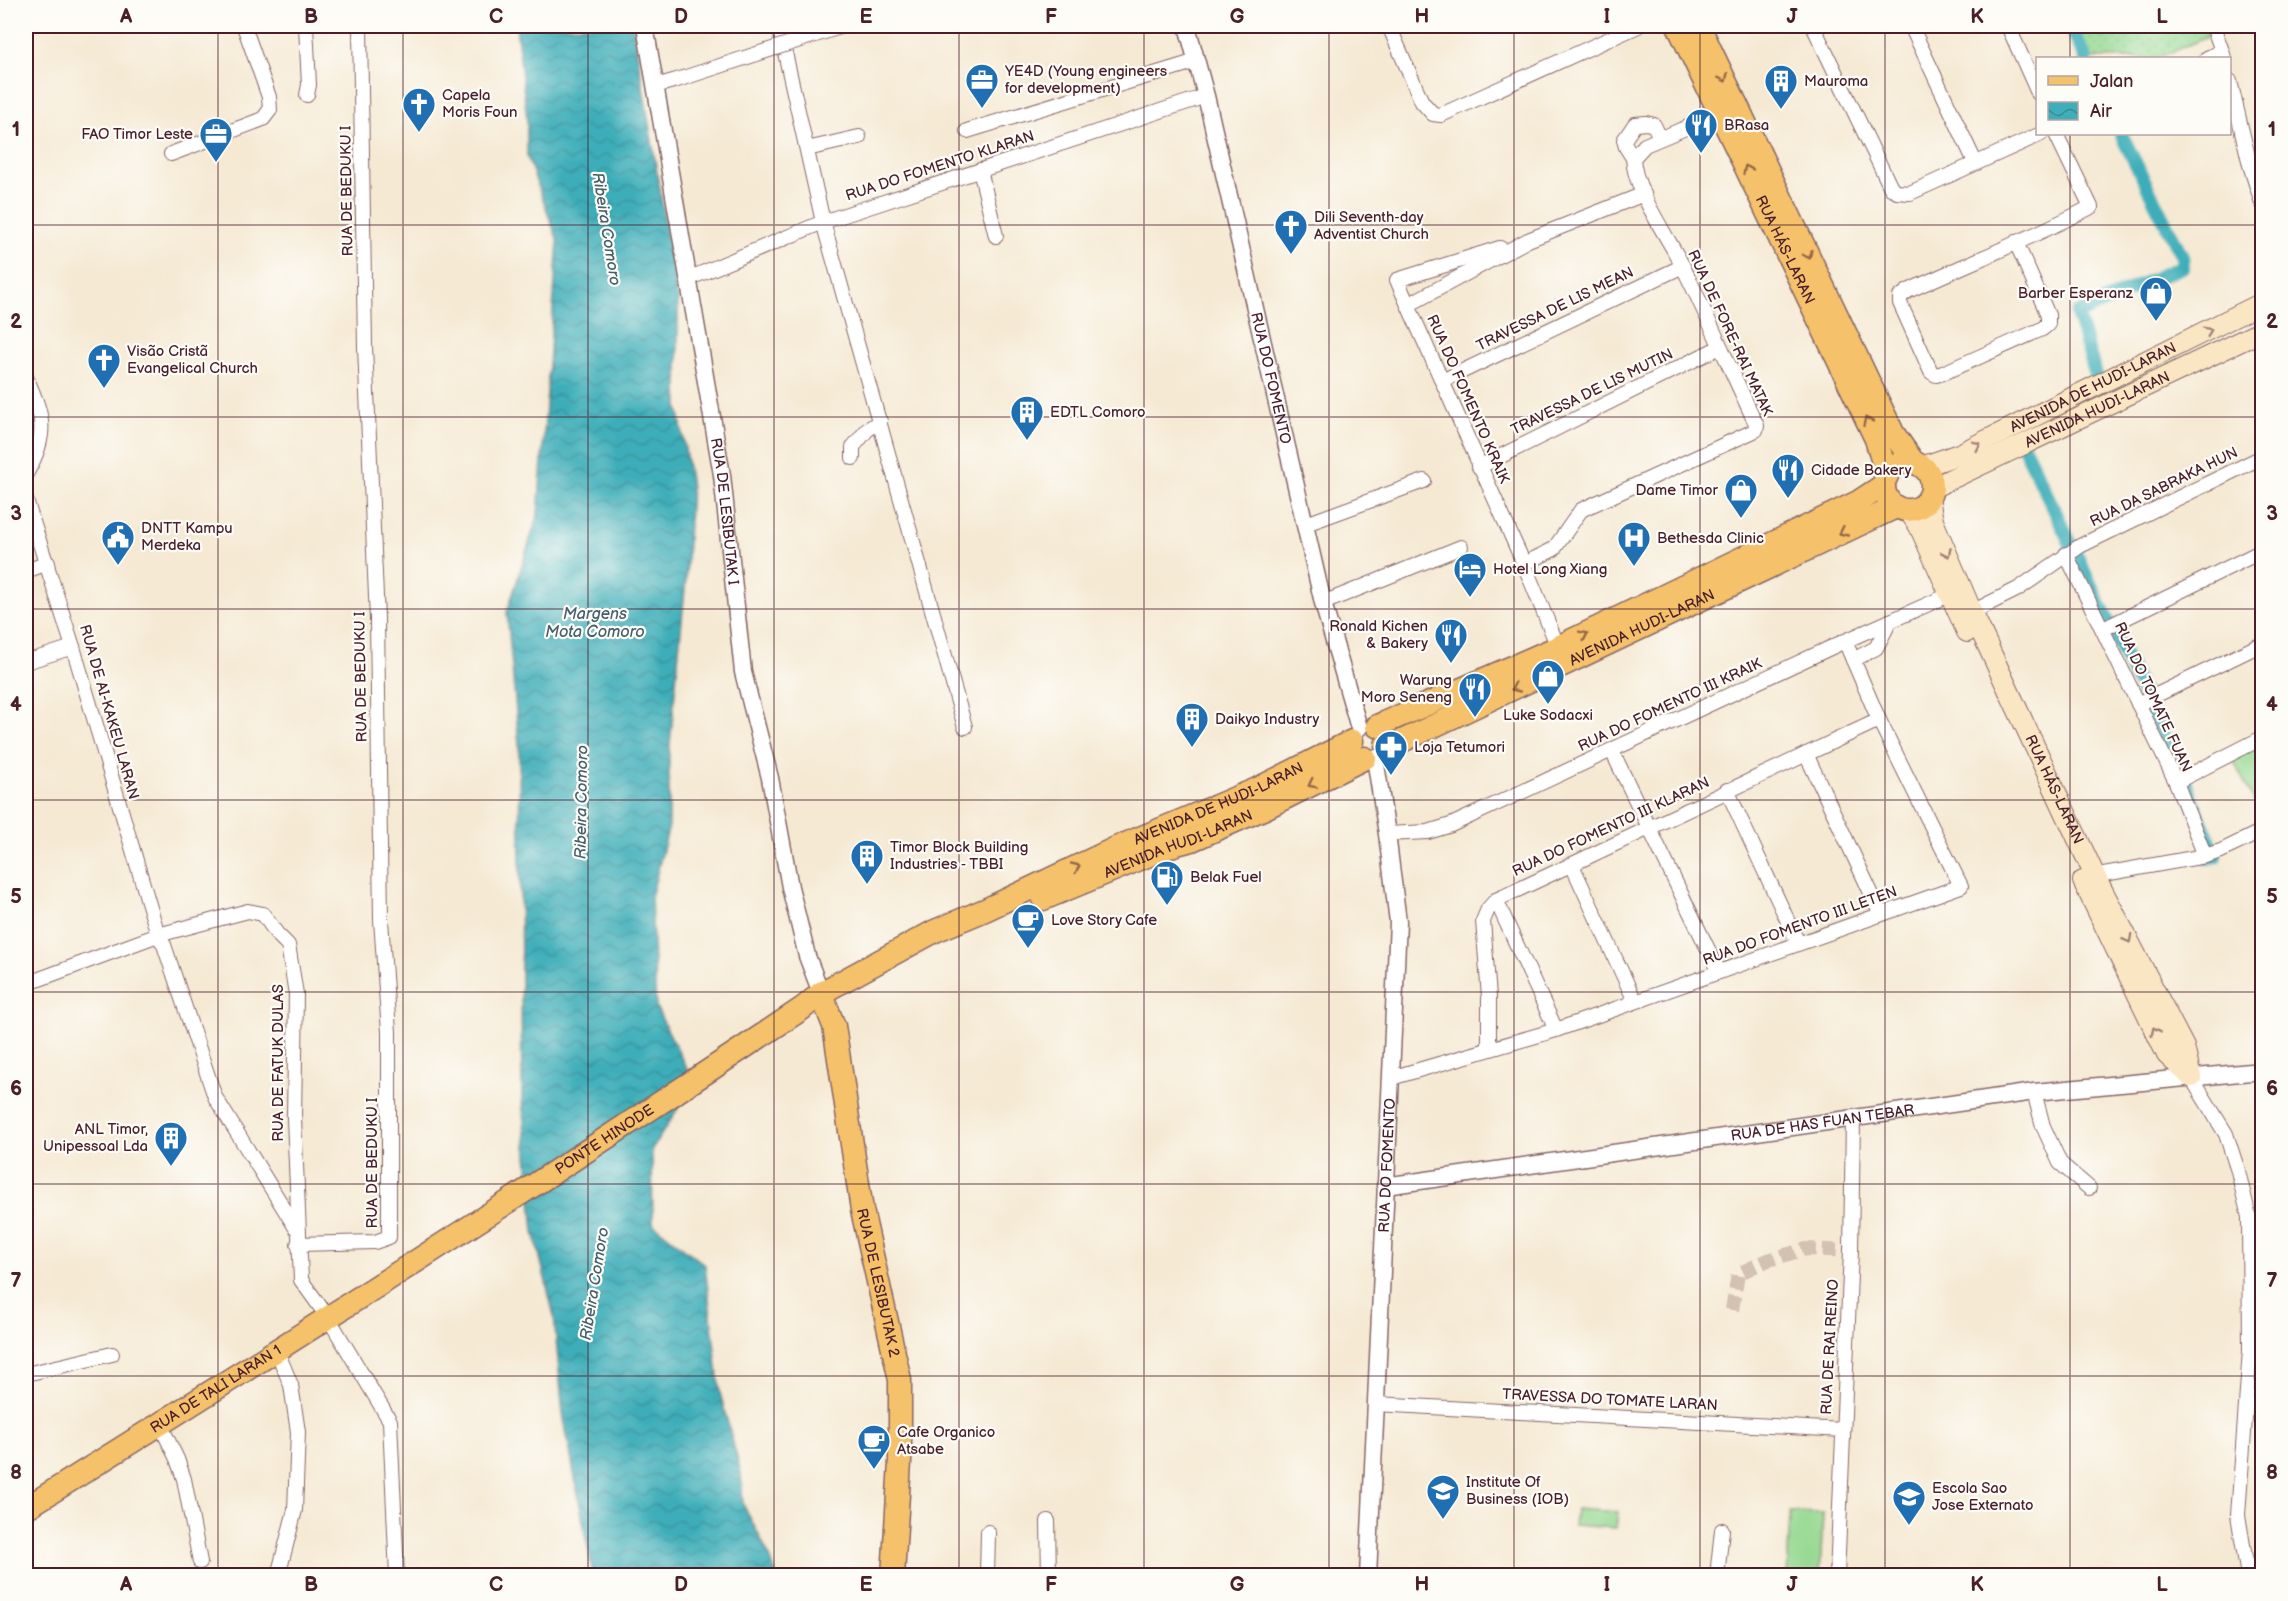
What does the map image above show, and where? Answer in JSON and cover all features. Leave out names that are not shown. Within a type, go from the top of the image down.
[{"type":"main road","name":"RUA HÁS-LARAN","points":[[1678,26],[1731,120],[1893,433],[1918,465]]},
{"type":"main road","name":"RUA HÁS-LARAN","points":[[1699,26],[1731,120],[1876,439],[1885,480]]},
{"type":"main road","name":"AVENIDA DE HUDI-LARAN","points":[[1918,465],[1959,454],[2262,303]]},
{"type":"main road","name":"AVENIDA HUDI-LARAN","points":[[1930,493],[2262,331]]},
{"type":"main road","points":[[1369,743],[1558,647],[1858,502],[1885,480],[1898,464],[1918,465],[1931,480],[1930,493],[1916,509],[1902,508],[1887,497],[1885,480]]},
{"type":"main road","name":"RUA HÁS-LARAN","points":[[1930,493],[1933,521],[1956,592],[1972,612],[2167,1055],[2191,1077]]},
{"type":"main road","name":"RUA HÁS-LARAN","points":[[1902,508],[1919,526],[1956,592],[2089,877]]},
{"type":"main road","name":"AVENIDA HUDI-LARAN","points":[[1261,799],[1369,743],[1411,737],[1902,508]]},
{"type":"main road","name":"AVENIDA DE HUDI-LARAN","points":[[820,993],[935,931],[1116,848],[1261,799]]},
{"type":"main road","name":"PONTE HINODE","points":[[404,1270],[599,1144],[803,1008],[820,993]]},
{"type":"main road","name":"RUA DE LESIBUTAK 2","points":[[820,993],[834,1026],[862,1210],[900,1380],[900,1462],[893,1575]]},
{"type":"main road","name":"RUA DE TALI LARAN 1","points":[[26,1508],[404,1270]]},
{"type":"street","points":[[171,154],[263,119],[270,110],[269,97],[244,26]]},
{"type":"street","points":[[306,26],[309,86],[307,95]]},
{"type":"street","name":"RUA DE BEDUKU I","points":[[298,1237],[375,1242],[389,1237],[388,1032],[381,920],[377,620],[365,346],[360,26]]},
{"type":"street","name":"RUA DE LESIBUTAK I","points":[[645,26],[722,475],[743,672],[770,778],[790,887],[804,945],[820,993]]},
{"type":"street","points":[[655,86],[843,26]]},
{"type":"street","name":"RUA DO FOMENTO","points":[[1187,26],[1206,96],[1323,603],[1369,743],[1387,834],[1398,922],[1368,1575]]},
{"type":"street","points":[[1389,26],[1422,102],[1433,114],[1441,115],[1638,26]]},
{"type":"street","points":[[1813,26],[1891,188],[1897,192],[1910,193],[1974,162],[2039,135]]},
{"type":"street","points":[[1911,26],[1974,162]]},
{"type":"street","points":[[2008,26],[2036,91]]},
{"type":"street","points":[[2213,26],[2223,55]]},
{"type":"street","points":[[780,29],[823,222],[965,727]]},
{"type":"street","points":[[968,131],[1197,61]]},
{"type":"street","points":[[2231,89],[2262,203]]},
{"type":"street","name":"RUA DO FOMENTO KLARAN","points":[[688,279],[823,222],[1206,96]]},
{"type":"street","points":[[1633,158],[1645,145],[1660,138],[1731,120]]},
{"type":"street","name":"RUA DE FORE-RAI MATAK","points":[[1524,564],[1554,549],[1581,510],[1754,433],[1756,426],[1683,266],[1644,194],[1636,175],[1633,158],[1624,140],[1635,124],[1646,123],[1654,125],[1660,138]]},
{"type":"street","points":[[2016,242],[2048,315],[2048,324],[1943,373],[1936,375],[1931,372],[1900,303],[1900,297],[1908,291],[2091,207],[2056,135]]},
{"type":"street","points":[[807,149],[860,137]]},
{"type":"street","points":[[980,170],[996,236]]},
{"type":"street","name":"RUA DO FOMENTO KRAIK","points":[[1558,647],[1524,564],[1408,305],[1528,240],[1644,194]]},
{"type":"street","points":[[1408,305],[1397,280],[1528,240]]},
{"type":"street","name":"TRAVESSA DE LIS MEAN","points":[[1442,381],[1683,266]]},
{"type":"street","name":"TRAVESSA DE LIS MUTIN","points":[[1479,467],[1720,347]]},
{"type":"street","points":[[26,474],[37,456],[43,424],[27,386]]},
{"type":"street","points":[[853,458],[853,447],[867,430],[880,421]]},
{"type":"street","name":"RUA DA SABRAKA HUN","points":[[2066,554],[2262,457]]},
{"type":"street","points":[[1306,525],[1424,482]]},
{"type":"street","name":"RUA DE AI-KAKEU LARAN","points":[[26,500],[48,563],[158,935],[164,945],[215,1097],[298,1237]]},
{"type":"street","points":[[1323,603],[1461,547]]},
{"type":"street","points":[[2103,629],[2262,551]]},
{"type":"street","points":[[1972,612],[2018,589],[2066,554]]},
{"type":"street","name":"RUA DO TOMATE FUAN","points":[[2066,554],[2138,704],[2182,778],[2205,856]]},
{"type":"street","points":[[26,571],[48,563]]},
{"type":"street","name":"RUA DO FOMENTO III KRAIK","points":[[1387,834],[1428,832],[1451,825],[1845,641],[1956,592]]},
{"type":"street","points":[[1853,660],[1876,648],[1890,621]]},
{"type":"street","name":"RUA DO FOMENTO III LETEN","points":[[1391,1078],[1556,1030],[1961,886],[1879,720],[1845,641]]},
{"type":"street","points":[[2138,704],[2262,644]]},
{"type":"street","points":[[26,662],[73,647]]},
{"type":"street","name":"RUA DO FOMENTO III KLARAN","points":[[1496,900],[1879,720]]},
{"type":"street","points":[[2182,778],[2262,738]]},
{"type":"street","points":[[1612,751],[1719,972]]},
{"type":"street","points":[[1806,754],[1881,914]]},
{"type":"street","points":[[1727,790],[1798,943]]},
{"type":"street","points":[[2089,877],[2205,856],[2221,851],[2262,831]]},
{"type":"street","points":[[1572,865],[1635,1001]]},
{"type":"street","points":[[1490,1049],[1489,997],[1483,921],[1488,909],[1496,900],[1556,1030]]},
{"type":"street","name":"RUA DE FATUK DULAS","points":[[26,984],[158,935],[248,911],[263,914],[288,945],[297,994],[294,1118],[301,1280],[329,1319],[390,1421],[398,1575]]},
{"type":"street","name":"RUA DE HAS FUAN TEBAR","points":[[1385,1186],[2034,1092],[2262,1071]]},
{"type":"street","name":"RUA HÁS-LARAN","points":[[2191,1077],[2226,1134],[2249,1217],[2250,1350],[2238,1515],[2248,1575]]},
{"type":"street","points":[[2034,1092],[2043,1126],[2060,1163],[2089,1188]]},
{"type":"street","name":"RUA DE RAI REINO","points":[[1837,1575],[1851,1251],[1853,1119]]},
{"type":"street","points":[[277,1351],[291,1385],[298,1432],[295,1510],[278,1575]]},
{"type":"street","points":[[26,1374],[112,1354]]},
{"type":"street","name":"TRAVESSA DO TOMATE LARAN","points":[[1376,1404],[1843,1430]]},
{"type":"street","points":[[160,1424],[184,1479],[200,1562]]},
{"type":"street","points":[[1048,1521],[1049,1575]]},
{"type":"street","points":[[1717,1575],[1722,1530]]},
{"type":"street","points":[[987,1575],[988,1532]]},
{"type":"green space","points":[[2074,26],[2208,26],[2212,35],[2159,57],[2090,57]]},
{"type":"green space","points":[[2262,743],[2262,817],[2232,758]]},
{"type":"green space","points":[[1576,1509],[1618,1512],[1616,1528],[1574,1525]]},
{"type":"green space","points":[[1790,1512],[1823,1513],[1820,1575],[1787,1575]]},
{"type":"water","name":"Margens Mota Comoro","points":[[516,26],[633,26],[678,300],[678,405],[691,487],[686,578],[669,755],[669,826],[651,897],[656,1007],[694,1083],[652,1149],[653,1224],[705,1265],[720,1393],[741,1473],[743,1504],[771,1559],[776,1575],[593,1575],[563,1414],[554,1316],[534,1232],[522,1100],[519,744],[507,612],[538,515],[558,241],[527,156],[527,118]]},
{"type":"waterway","points":[[2070,26],[2086,57]]},
{"type":"waterway","points":[[2099,385],[2077,314],[2183,266],[2182,256],[2122,135]]},
{"type":"waterway","points":[[2023,445],[2179,768],[2216,856],[2207,858]]},
{"type":"tunnel","points":[[1732,1310],[1738,1274],[1768,1260],[1806,1249],[1851,1251]]},
{"type":"place","name":"YE4D (Young engineers for development)","points":[[982,109]]},
{"type":"place","name":"Mauroma","points":[[1781,110]]},
{"type":"place","name":"Capela Moris Foun","points":[[419,133]]},
{"type":"place","name":"BRasa","points":[[1701,154]]},
{"type":"place","name":"FAO Timor Leste","points":[[216,163]]},
{"type":"place","name":"Dili Seventh-day Adventist Church","points":[[1291,255]]},
{"type":"place","name":"Barber Esperanz","points":[[2156,322]]},
{"type":"place","name":"Visão Cristã Evangelical Church","points":[[104,389]]},
{"type":"place","name":"EDTL Comoro","points":[[1027,441]]},
{"type":"place","name":"Cidade Bakery","points":[[1788,499]]},
{"type":"place","name":"Dame Timor","points":[[1741,519]]},
{"type":"place","name":"DNTT Kampu Merdeka","points":[[118,566]]},
{"type":"place","name":"Bethesda Clinic","points":[[1634,567]]},
{"type":"place","name":"Hotel Long Xiang","points":[[1470,598]]},
{"type":"place","name":"Ronald Kichen & Bakery","points":[[1451,664]]},
{"type":"place","name":"Luke Sodacxi","points":[[1548,705]]},
{"type":"place","name":"Warung Moro Seneng","points":[[1475,718]]},
{"type":"place","name":"Daikyo Industry","points":[[1192,748]]},
{"type":"place","name":"Loja Tetumori","points":[[1391,776]]},
{"type":"place","name":"Timor Block Building Industries - TBBI","points":[[867,885]]},
{"type":"place","name":"Belak Fuel","points":[[1167,906]]},
{"type":"place","name":"Love Story Cafe","points":[[1028,949]]},
{"type":"place","name":"ANL Timor, Unipessoal Lda","points":[[171,1167]]},
{"type":"place","name":"Cafe Organico Atsabe","points":[[874,1470]]},
{"type":"place","name":"Institute Of Business (IOB)","points":[[1443,1520]]},
{"type":"place","name":"Escola Sao Jose Externato","points":[[1909,1526]]},
{"type":"water label","name":"Ribeira Comoro","points":[[606,229]]},
{"type":"water label","name":"Ribeira Comoro","points":[[582,802]]},
{"type":"water label","name":"Ribeira Comoro","points":[[595,1284]]}]
